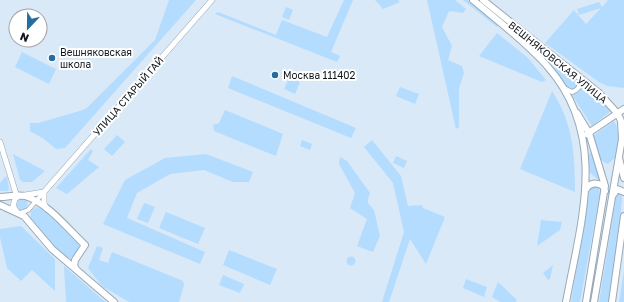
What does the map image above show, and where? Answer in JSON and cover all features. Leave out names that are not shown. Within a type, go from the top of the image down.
[{"type":"main road","name":"ВЕШНЯКОВСКАЯ УЛИЦА","points":[[473,0],[534,52],[562,87],[572,104],[582,137],[586,187],[566,302]]},
{"type":"main road","name":"ВЕШНЯКОВСКАЯ УЛИЦА","points":[[483,0],[528,38],[576,74],[606,99],[618,114],[622,126],[619,156],[624,178]]},
{"type":"main road","points":[[572,104],[589,132],[604,180],[605,193],[586,302]]},
{"type":"main road","points":[[582,137],[624,109]]},
{"type":"main road","points":[[621,148],[624,138]]},
{"type":"main road","points":[[594,302],[619,156]]},
{"type":"main road","points":[[586,187],[598,184],[602,186],[605,193]]},
{"type":"main road","points":[[609,208],[615,191],[620,189],[624,192]]},
{"type":"main road","points":[[0,197],[20,196],[36,201],[47,209],[85,245],[76,258],[74,266],[80,273]]},
{"type":"main road","points":[[0,205],[17,212],[26,218],[52,249],[114,302]]},
{"type":"main road","points":[[612,302],[624,216]]},
{"type":"main road","points":[[64,259],[71,261],[76,258]]},
{"type":"street","name":"УЛИЦА СТАРЫЙ ГАЙ","points":[[28,210],[212,0]]},
{"type":"street","points":[[562,87],[569,91],[577,90],[581,82],[576,74]]},
{"type":"street","points":[[0,142],[20,196],[30,204],[28,210],[23,213],[17,212],[13,204],[20,196],[44,192],[44,203],[47,209]]},
{"type":"shaded area","points":[[169,0],[196,0],[65,148],[56,149],[44,139],[30,131],[30,123],[38,123],[83,110],[88,107],[155,40]]},
{"type":"shaded area","points":[[344,0],[353,0],[331,52],[340,56],[337,62],[215,14],[218,12],[276,35],[282,20],[327,37]]},
{"type":"shaded area","points":[[375,0],[398,0],[400,2],[383,9]]},
{"type":"shaded area","points":[[427,0],[455,0],[466,9],[463,13],[449,11],[442,27],[452,46],[448,60],[462,66],[464,73],[459,88],[459,127],[456,129]]},
{"type":"shaded area","points":[[463,0],[468,0],[498,25],[497,27]]},
{"type":"shaded area","points":[[608,0],[624,0],[624,88],[607,86],[599,82],[545,43],[574,10],[586,24],[601,8],[579,15],[577,9],[599,2],[602,7]]},
{"type":"shaded area","points":[[286,7],[293,10],[289,20],[282,17]]},
{"type":"shaded area","points":[[497,33],[528,58],[546,80],[542,82],[479,56]]},
{"type":"shaded area","points":[[22,52],[56,69],[49,84],[15,67]]},
{"type":"shaded area","points":[[554,63],[576,79],[578,84],[576,88],[572,90],[567,88],[553,67]]},
{"type":"shaded area","points":[[232,76],[356,128],[351,138],[228,88]]},
{"type":"shaded area","points":[[289,78],[300,82],[295,94],[284,89]]},
{"type":"shaded area","points":[[583,85],[604,102],[611,111],[592,126],[572,95],[579,92]]},
{"type":"shaded area","points":[[400,87],[419,94],[415,104],[396,96]]},
{"type":"shaded area","points":[[552,91],[559,103],[569,127],[573,152],[575,192],[520,169]]},
{"type":"shaded area","points":[[225,110],[283,134],[276,156],[214,131],[213,125],[219,123]]},
{"type":"shaded area","points":[[614,121],[618,129],[618,144],[615,158],[608,164],[601,160],[593,136]]},
{"type":"shaded area","points":[[117,135],[125,142],[112,156],[104,149]]},
{"type":"shaded area","points":[[302,140],[312,144],[310,150],[300,146]]},
{"type":"shaded area","points":[[372,140],[401,176],[408,206],[422,205],[423,208],[445,217],[426,264],[410,239],[389,302],[382,302],[404,232],[393,183],[364,147]]},
{"type":"shaded area","points":[[91,149],[93,151],[88,160],[99,167],[67,194],[56,188]]},
{"type":"shaded area","points":[[590,153],[592,154],[600,181],[589,172],[588,155]]},
{"type":"shaded area","points":[[13,154],[45,171],[32,182],[23,182],[20,180]]},
{"type":"shaded area","points":[[206,154],[253,172],[249,182],[233,182],[204,170],[170,174],[137,193],[127,218],[205,252],[200,264],[103,224],[125,180],[165,158]]},
{"type":"shaded area","points":[[396,156],[407,161],[404,168],[393,163]]},
{"type":"shaded area","points":[[340,157],[347,161],[370,193],[368,203],[374,210],[380,236],[373,252],[357,246],[367,219],[350,208],[355,193],[339,164]]},
{"type":"shaded area","points":[[5,177],[7,177],[9,189],[7,191],[0,191],[0,183]]},
{"type":"shaded area","points":[[595,187],[599,189],[600,193],[580,302],[571,302],[589,193],[591,189]]},
{"type":"shaded area","points":[[619,193],[621,194],[622,198],[619,235],[609,302],[599,302],[616,197]]},
{"type":"shaded area","points":[[22,198],[26,200],[28,204],[26,208],[22,210],[18,208],[16,204],[18,200]]},
{"type":"shaded area","points":[[144,203],[155,207],[148,223],[137,219]]},
{"type":"shaded area","points":[[36,207],[43,209],[79,244],[79,250],[71,258],[67,258],[53,247],[30,219],[31,211]]},
{"type":"shaded area","points":[[166,212],[205,228],[198,244],[159,228]]},
{"type":"shaded area","points":[[541,220],[562,222],[560,230],[537,246]]},
{"type":"shaded area","points":[[21,226],[55,259],[55,291],[32,270],[21,281],[7,268],[0,237],[0,229]]},
{"type":"shaded area","points":[[97,246],[103,248],[99,260],[108,263],[112,252],[183,281],[184,285],[179,302],[129,302],[102,286],[88,268]]},
{"type":"shaded area","points":[[229,250],[277,269],[270,285],[223,265]]},
{"type":"shaded area","points":[[351,256],[356,261],[351,266],[346,261]]},
{"type":"shaded area","points":[[553,265],[550,279],[548,280],[543,273]]},
{"type":"shaded area","points":[[64,266],[102,299],[106,302],[66,302]]},
{"type":"shaded area","points":[[624,271],[624,302],[619,302]]},
{"type":"shaded area","points":[[223,275],[244,284],[240,293],[219,285]]},
{"type":"shaded area","points":[[466,279],[487,287],[484,297],[463,288]]},
{"type":"shaded area","points":[[498,282],[517,300],[516,302],[500,302],[492,297]]},
{"type":"place","name":"Вешняковская школа","points":[[52,58]]},
{"type":"place","name":"Москва 111402","points":[[275,75]]}]
